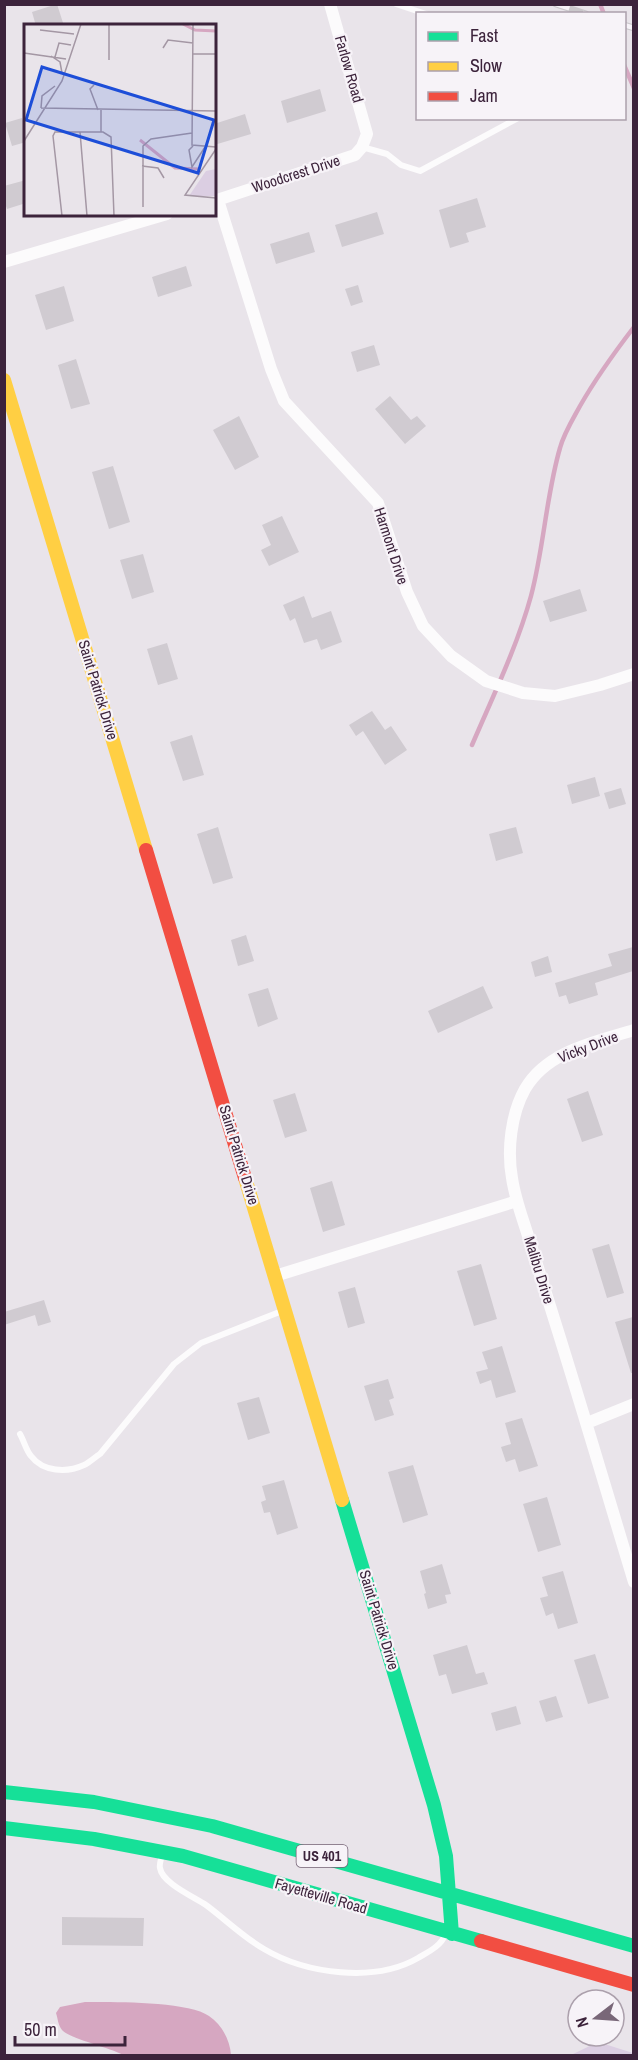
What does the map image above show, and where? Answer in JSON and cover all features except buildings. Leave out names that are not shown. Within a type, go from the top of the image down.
[{"type":"main road","name":"Saint Patrick Drive","points":[[4,380],[434,1804],[446,1856],[449,1933]]},
{"type":"main road","name":"US 401","points":[[4,1792],[84,1800],[189,1820],[242,1833],[633,1946]]},
{"type":"main road","name":"Fayetteville Road","points":[[4,1828],[74,1835],[162,1851],[633,1985]]},
{"type":"street","name":"Farlow Road","points":[[330,5],[367,134],[362,147]]},
{"type":"street","name":"Woodcrest Drive","points":[[216,200],[355,155],[362,147]]},
{"type":"street","name":"Harmont Drive","points":[[216,200],[271,369],[284,400],[378,503],[407,592],[423,626],[451,656],[486,681],[523,693],[555,696],[633,674]]},
{"type":"street","points":[[4,262],[160,216]]},
{"type":"street","name":"Vicky Drive","points":[[517,1201],[512,1177],[511,1142],[518,1105],[525,1090],[543,1067],[570,1051],[633,1030]]},
{"type":"street","points":[[275,1276],[517,1201]]},
{"type":"street","name":"Malibu Drive","points":[[517,1201],[633,1582]]},
{"type":"street","points":[[586,1423],[633,1404]]},
{"type":"lane","points":[[396,4],[420,12]]},
{"type":"lane","points":[[362,147],[387,154],[401,165],[420,171],[514,120]]},
{"type":"lane","points":[[20,1434],[36,1462],[52,1470],[84,1465],[100,1454],[174,1364],[201,1343],[286,1310]]},
{"type":"lane","points":[[162,1851],[160,1868],[162,1875],[172,1884],[201,1902],[265,1950],[282,1958],[313,1967],[344,1972],[380,1971],[411,1962],[432,1949],[449,1933]]},
{"type":"shaded area","points":[[85,2002],[149,2003],[199,2011],[209,2016],[221,2028],[227,2038],[231,2055],[123,2055],[73,2037],[62,2030],[56,2013],[60,2007]]},
{"type":"shaded area","points":[[586,2048],[617,2048],[633,2053],[633,2055],[571,2055]]},
{"type":"waterway","points":[[600,4],[603,12]]},
{"type":"waterway","points":[[626,70],[634,88]]},
{"type":"waterway","points":[[472,745],[512,653],[531,596],[551,484],[564,437],[592,386],[634,327]]},
{"type":"railway","points":[[556,4],[580,12]]},
{"type":"railway","points":[[626,26],[634,28]]},
{"type":"traffic: fast","points":[[342,1500],[434,1805],[446,1856],[452,1934]]},
{"type":"traffic: fast","points":[[4,1792],[94,1802],[212,1826],[634,1946]]},
{"type":"traffic: fast","points":[[4,1828],[94,1839],[183,1856],[481,1941]]},
{"type":"traffic: slow","points":[[4,380],[146,850]]},
{"type":"traffic: slow","points":[[245,1178],[342,1500]]},
{"type":"traffic: jam","points":[[146,850],[245,1178]]},
{"type":"traffic: jam","points":[[481,1941],[634,1985]]}]
